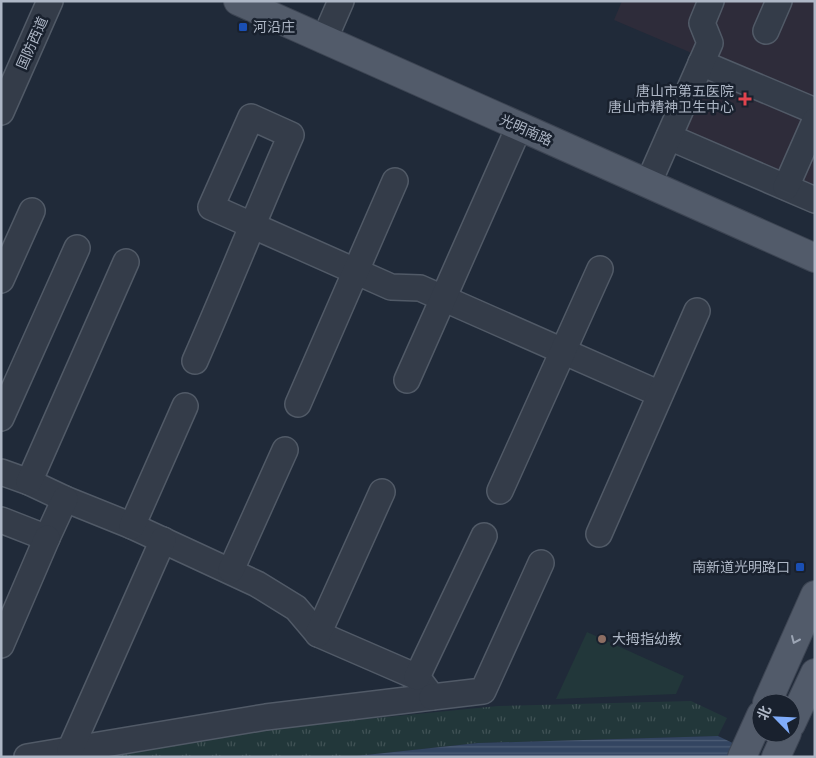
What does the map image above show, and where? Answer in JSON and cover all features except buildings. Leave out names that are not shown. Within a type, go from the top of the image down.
[{"type":"main road","name":"光明南路","points":[[238,1],[815,258]]},
{"type":"main road","points":[[771,693],[815,596]]},
{"type":"main road","points":[[801,703],[815,673]]},
{"type":"main road","points":[[742,757],[751,737]]},
{"type":"street","name":"国防西道","points":[[1,112],[50,1]]},
{"type":"street","points":[[324,40],[341,1]]},
{"type":"street","points":[[648,184],[710,43],[702,23],[711,1]]},
{"type":"street","points":[[766,31],[779,1]]},
{"type":"street","points":[[701,63],[815,111]]},
{"type":"street","points":[[786,187],[815,121]]},
{"type":"street","points":[[406,380],[519,127]]},
{"type":"street","points":[[669,137],[815,200]]},
{"type":"street","points":[[298,404],[395,181]]},
{"type":"street","points":[[1,280],[32,211]]},
{"type":"street","points":[[195,361],[236,268],[251,225],[391,287],[420,288],[660,394]]},
{"type":"street","points":[[1,418],[77,248]]},
{"type":"street","points":[[29,482],[126,262]]},
{"type":"street","points":[[500,491],[600,269]]},
{"type":"street","points":[[599,534],[697,311]]},
{"type":"street","points":[[132,526],[185,406]]},
{"type":"street","points":[[231,570],[285,450]]},
{"type":"street","points":[[1,472],[29,482],[231,570],[296,608],[318,634],[425,687]]},
{"type":"street","points":[[318,634],[382,492]]},
{"type":"street","points":[[1,645],[65,499]]},
{"type":"street","points":[[1,520],[48,538]]},
{"type":"street","points":[[425,687],[484,536]]},
{"type":"street","points":[[70,750],[163,540]]},
{"type":"street","points":[[27,757],[266,717],[425,687],[483,691],[540,563]]},
{"type":"shaded area","name":"唐山市第五医院 唐山市精神卫生中心","points":[[622,1],[815,1],[815,215],[654,144],[694,54],[614,20]]},
{"type":"green space","points":[[587,632],[684,676],[676,694],[556,699]]},
{"type":"green space","points":[[691,701],[727,718],[718,736],[478,743],[347,757],[96,757],[265,729],[498,706]]},
{"type":"water","points":[[718,736],[762,757],[347,757],[478,743]]},
{"type":"place","name":"河沿庄","points":[[243,27]]},
{"type":"place","name":"唐山市第五医院 唐山市精神卫生中心","points":[[745,99]]},
{"type":"place","name":"南新道光明路口","points":[[800,567]]},
{"type":"place","name":"大拇指幼教","points":[[602,639]]}]
